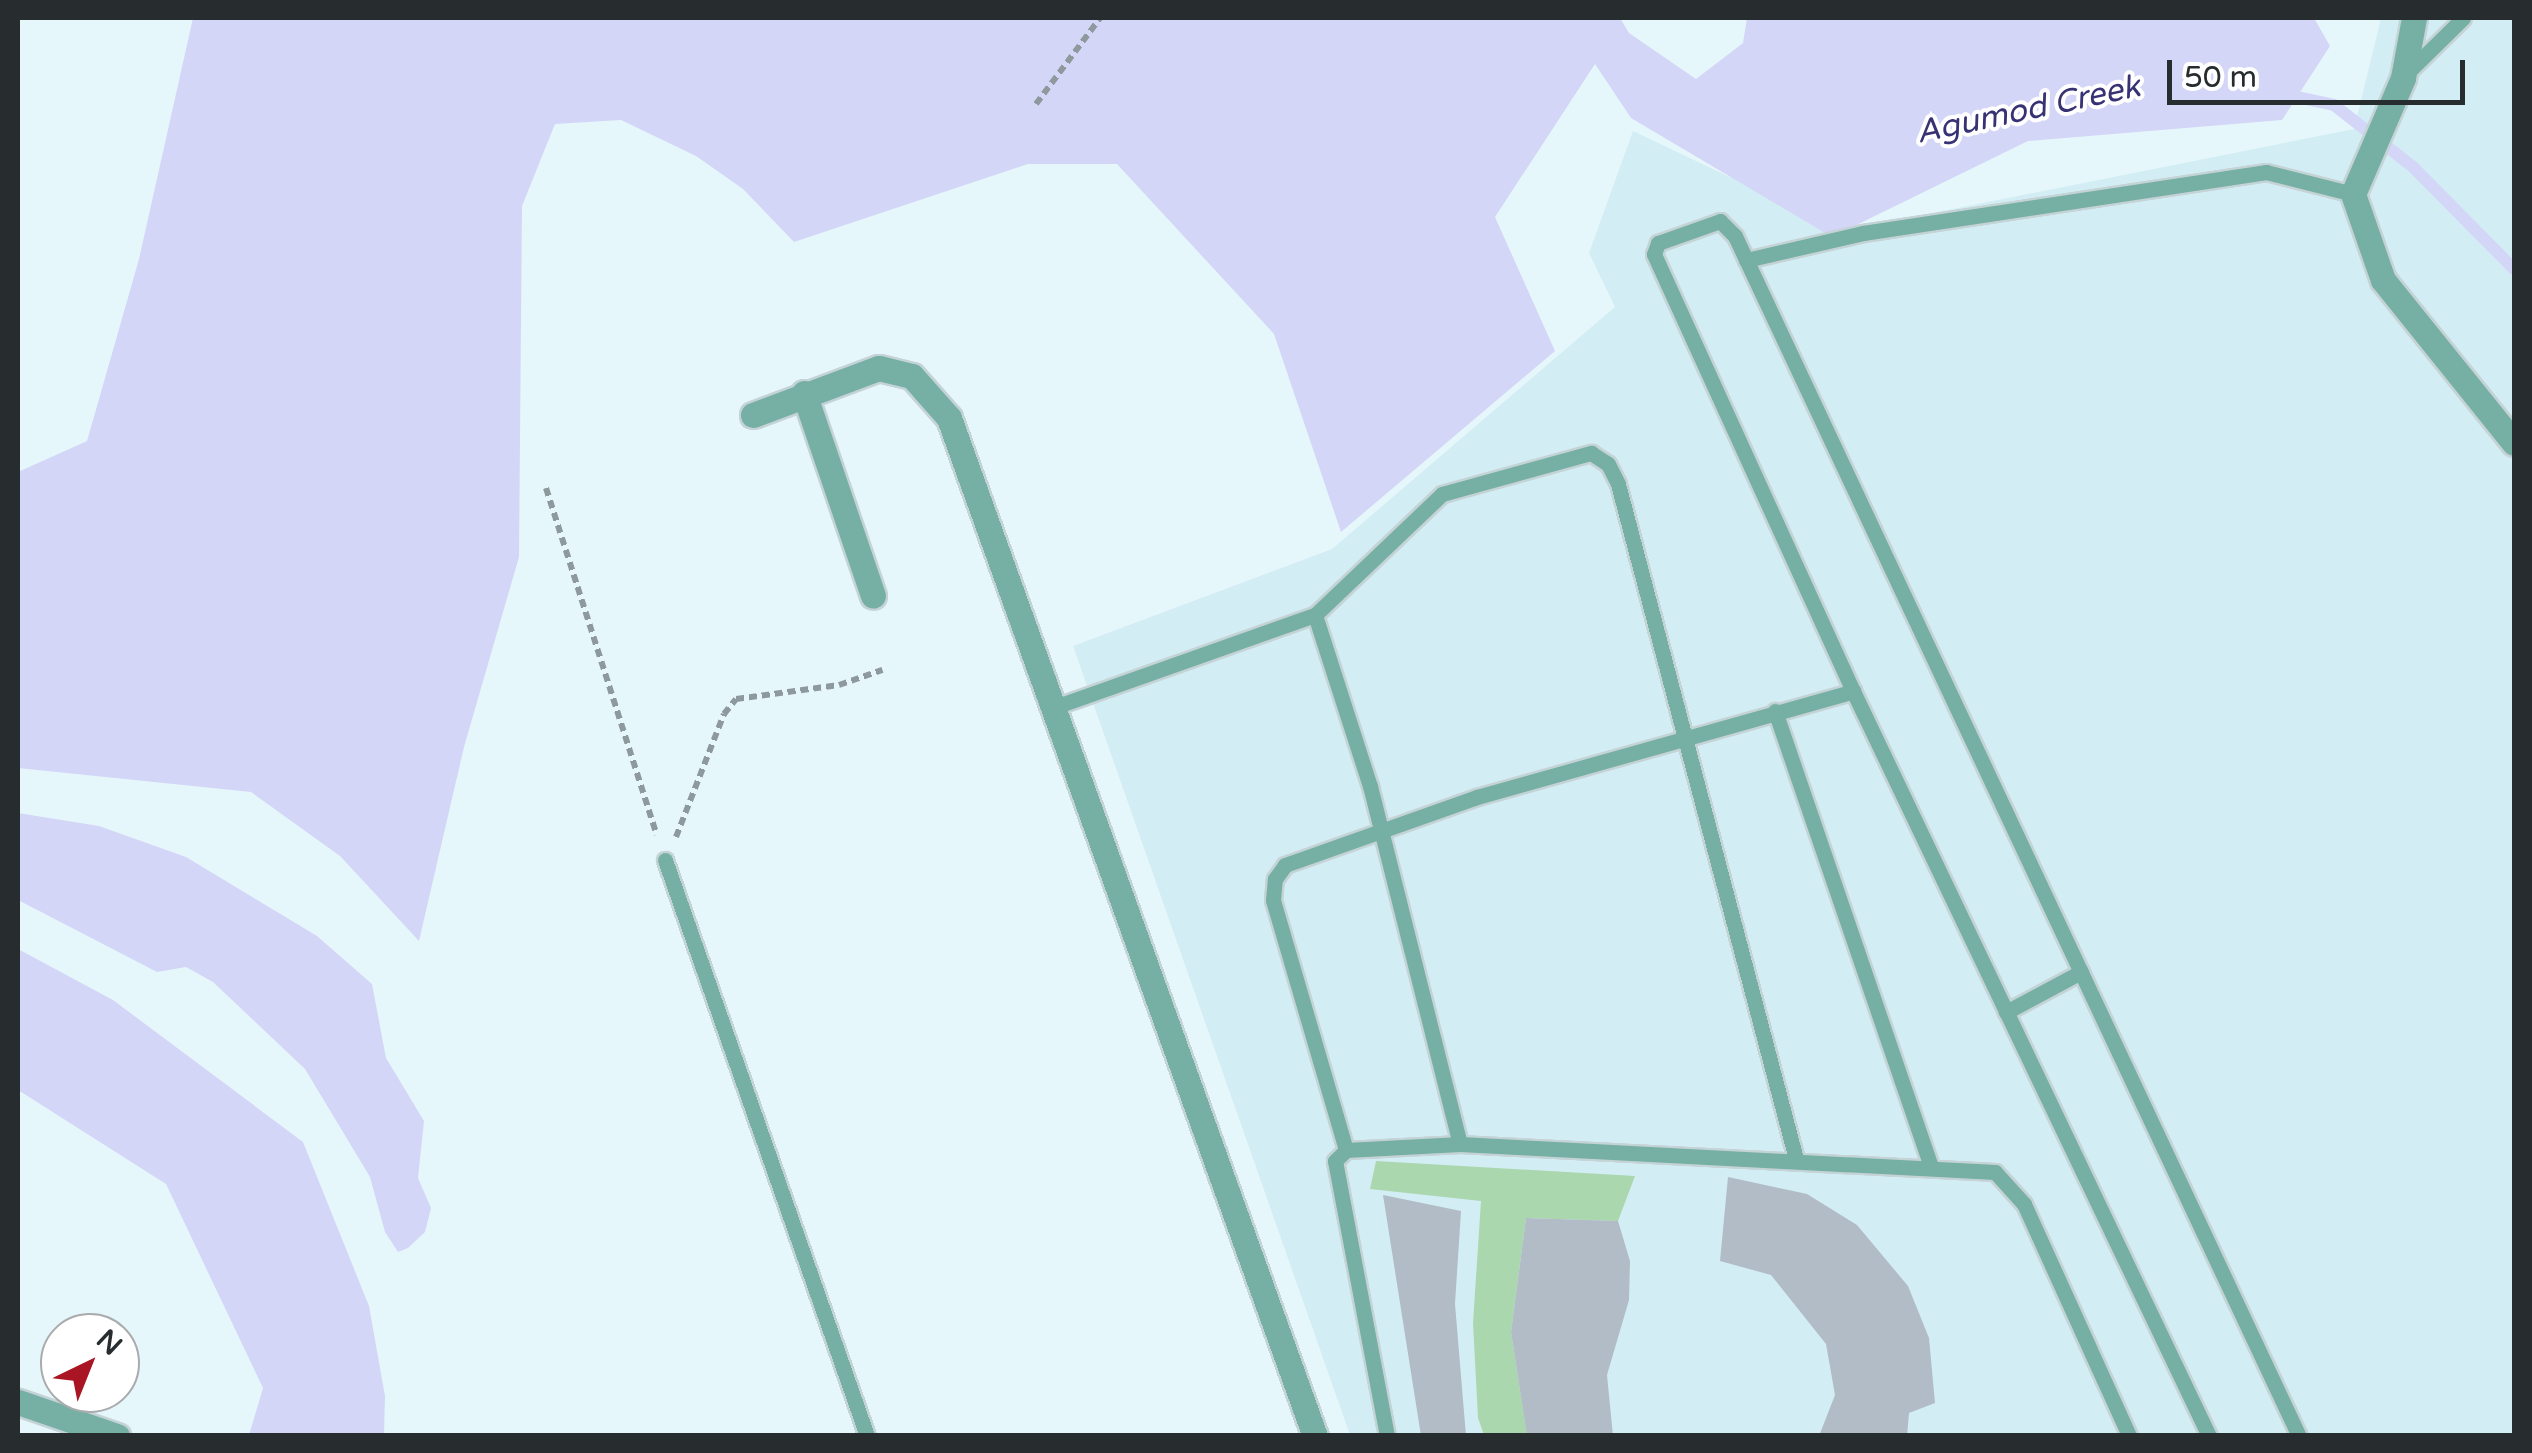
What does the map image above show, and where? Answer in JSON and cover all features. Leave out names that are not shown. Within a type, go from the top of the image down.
[{"type":"street","points":[[2414,18],[2398,86],[2356,188],[2382,280],[2514,443]]},
{"type":"street","points":[[753,415],[879,368],[912,376],[931,393],[948,418],[1049,708],[1146,951],[1315,1436]]},
{"type":"street","points":[[804,393],[873,596]]},
{"type":"street","points":[[18,1402],[117,1436]]},
{"type":"lane","points":[[2398,86],[2462,18]]},
{"type":"lane","points":[[1746,260],[1863,233],[2266,172],[2356,188]]},
{"type":"lane","points":[[2209,1436],[1853,691],[1654,254],[1658,243],[1720,221],[1746,260],[2299,1436]]},
{"type":"lane","points":[[1049,708],[1314,615],[1442,494],[1591,453],[1608,464],[1618,484],[1688,736],[1796,1159]]},
{"type":"lane","points":[[1314,615],[1381,828],[1460,1144]]},
{"type":"lane","points":[[1346,1150],[1273,900],[1274,879],[1285,865],[1381,828],[1853,691]]},
{"type":"lane","points":[[1776,711],[1931,1167]]},
{"type":"lane","points":[[665,860],[867,1436]]},
{"type":"lane","points":[[2006,1012],[2081,972]]},
{"type":"lane","points":[[1387,1436],[1335,1161],[1346,1150],[1460,1144],[1995,1172],[2015,1189],[2129,1436]]},
{"type":"path","points":[[1036,104],[1100,18]]},
{"type":"path","points":[[546,488],[665,860]]},
{"type":"path","points":[[665,860],[724,714],[736,700],[839,684],[882,670]]},
{"type":"shaded area","points":[[2381,18],[2514,18],[2514,1435],[1350,1435],[1073,646],[1332,549],[1615,307],[1589,253],[1633,131],[1843,231],[2354,129]]},
{"type":"green space","points":[[1376,1161],[1635,1176],[1618,1221],[1526,1218],[1511,1332],[1527,1435],[1484,1435],[1478,1418],[1473,1323],[1481,1201],[1370,1189]]},
{"type":"water","points":[[193,18],[1620,18],[1629,33],[1696,79],[1743,43],[1747,18],[2314,18],[2330,46],[2282,120],[2028,141],[1832,237],[1631,118],[1595,64],[1495,217],[1555,351],[1341,532],[1274,334],[1117,164],[1028,164],[794,242],[743,189],[696,156],[621,120],[555,124],[522,206],[519,557],[464,747],[419,941],[340,856],[251,792],[18,768],[18,472],[87,441],[139,259]]},
{"type":"water","points":[[18,813],[99,826],[186,857],[317,936],[372,984],[386,1058],[424,1121],[418,1178],[431,1208],[425,1232],[408,1248],[398,1252],[385,1232],[370,1177],[305,1069],[213,982],[186,967],[157,972],[18,900]]},
{"type":"water","points":[[18,949],[113,1000],[303,1142],[369,1306],[385,1396],[384,1435],[249,1435],[263,1388],[166,1184],[18,1090]]},
{"type":"building","points":[[1728,1177],[1807,1194],[1857,1225],[1908,1286],[1929,1338],[1935,1403],[1909,1413],[1907,1436],[1819,1436],[1835,1395],[1826,1344],[1771,1275],[1720,1261]]},
{"type":"building","points":[[1383,1195],[1461,1211],[1455,1304],[1466,1436],[1421,1436]]},
{"type":"building","points":[[1526,1218],[1618,1221],[1630,1261],[1629,1300],[1607,1375],[1613,1436],[1527,1436],[1511,1332]]},
{"type":"waterway","name":"Agumod Creek","points":[[2283,94],[2334,105],[2413,167],[2514,269]]}]
